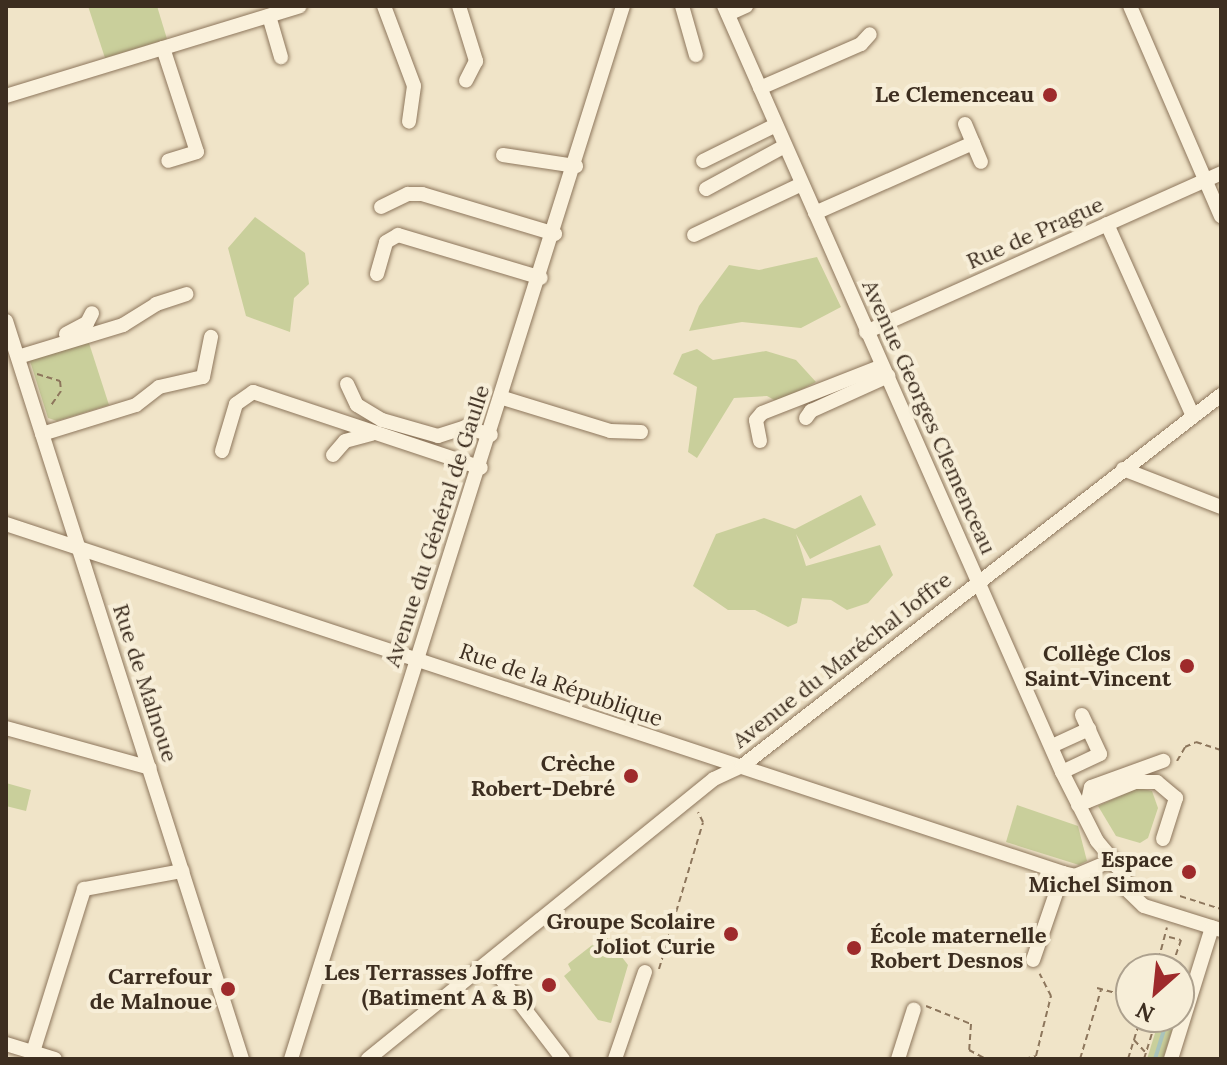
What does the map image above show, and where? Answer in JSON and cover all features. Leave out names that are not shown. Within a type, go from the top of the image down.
[{"type":"street","points":[[6,96],[300,6]]},
{"type":"street","points":[[384,6],[414,86],[409,122]]},
{"type":"street","points":[[459,6],[476,61],[466,81]]},
{"type":"street","name":"Avenue du Général de Gaulle","points":[[291,1059],[416,660],[555,234],[623,6]]},
{"type":"street","points":[[682,6],[696,55]]},
{"type":"street","points":[[726,10],[746,6]]},
{"type":"street","points":[[1130,6],[1221,216]]},
{"type":"street","name":"Avenue Georges Clemenceau","points":[[726,10],[1062,772],[1083,803],[1098,843],[1100,863]]},
{"type":"street","points":[[269,16],[281,57]]},
{"type":"street","points":[[760,88],[861,44],[870,34]]},
{"type":"street","points":[[163,48],[197,152],[168,161]]},
{"type":"street","points":[[965,124],[981,162]]},
{"type":"street","points":[[703,161],[776,125]]},
{"type":"street","points":[[815,213],[973,143]]},
{"type":"street","points":[[706,189],[785,146]]},
{"type":"street","points":[[503,155],[576,166]]},
{"type":"street","name":"Rue de Prague","points":[[866,332],[1221,173]]},
{"type":"street","points":[[694,235],[802,184]]},
{"type":"street","points":[[381,207],[408,194],[422,194],[555,234]]},
{"type":"street","points":[[1107,224],[1193,416]]},
{"type":"street","points":[[377,274],[386,242],[398,235],[541,278]]},
{"type":"street","points":[[16,353],[123,325],[156,304],[186,294]]},
{"type":"street","points":[[16,353],[79,329],[92,313]]},
{"type":"street","name":"Rue de Malnoue","points":[[6,321],[242,1059]]},
{"type":"street","points":[[42,434],[136,405],[159,387],[203,377],[211,337]]},
{"type":"street","points":[[806,418],[811,411],[885,371]]},
{"type":"street","points":[[760,441],[756,420],[762,413],[885,371]]},
{"type":"street","points":[[347,384],[357,405],[382,420],[438,436],[465,427],[491,435]]},
{"type":"street","points":[[222,451],[236,404],[253,392],[361,425],[372,434],[481,468]]},
{"type":"street","name":"Avenue du Maréchal Joffre","points":[[368,1059],[490,964],[714,779],[742,766],[1221,395]]},
{"type":"street","points":[[503,398],[610,431],[641,432]]},
{"type":"street","points":[[333,455],[345,441],[372,434]]},
{"type":"street","points":[[1123,469],[1221,507]]},
{"type":"street","name":"Rue de la République","points":[[6,524],[1063,873]]},
{"type":"street","points":[[1062,772],[1100,754],[1082,715]]},
{"type":"street","points":[[6,728],[150,768]]},
{"type":"street","points":[[1052,746],[1089,729]]},
{"type":"street","name":"Avenue du Maréchal Joffre","points":[[706,756],[714,779]]},
{"type":"street","points":[[1083,803],[1091,787],[1163,761]]},
{"type":"street","points":[[1083,803],[1144,780],[1165,786],[1176,798],[1163,839]]},
{"type":"street","name":"Avenue Georges Clemenceau","points":[[1098,843],[1117,865]]},
{"type":"street","points":[[1100,863],[1132,886]]},
{"type":"street","points":[[1033,960],[1063,873],[1075,876],[1100,863],[1117,865],[1132,886],[1138,903],[1217,928],[1171,1059]]},
{"type":"street","points":[[33,1052],[84,889],[182,871]]},
{"type":"street","points":[[490,964],[563,1059]]},
{"type":"street","points":[[615,1059],[645,972]]},
{"type":"street","points":[[898,1059],[914,1009]]},
{"type":"street","points":[[6,1044],[55,1059]]},
{"type":"path","points":[[34,374],[60,381],[58,396],[46,410]]},
{"type":"path","points":[[1165,786],[1185,747],[1196,742],[1221,750]]},
{"type":"path","points":[[645,972],[658,973],[703,822],[697,811]]},
{"type":"path","points":[[1132,886],[1221,909]]},
{"type":"path","points":[[1161,953],[1168,914]]},
{"type":"path","points":[[1166,936],[1181,940],[1177,953]]},
{"type":"path","points":[[1024,1059],[1036,1056],[1051,996],[1033,960]]},
{"type":"path","points":[[1080,1059],[1099,989],[1115,993]]},
{"type":"path","points":[[914,1009],[931,1006],[971,1024],[969,1050],[986,1059]]},
{"type":"path","points":[[1128,1059],[1136,1033]]},
{"type":"path","points":[[1144,1059],[1152,1033]]},
{"type":"path","points":[[1134,1040],[1145,1053]]},
{"type":"green space","points":[[88,6],[157,6],[167,39],[105,58]]},
{"type":"green space","points":[[255,217],[305,253],[309,284],[294,298],[290,332],[246,316],[228,248]]},
{"type":"green space","points":[[817,257],[841,307],[801,328],[742,322],[689,331],[699,306],[729,265],[759,270]]},
{"type":"green space","points":[[88,340],[109,405],[57,421],[48,418],[29,358]]},
{"type":"green space","points":[[697,349],[713,360],[766,351],[796,360],[816,382],[778,402],[767,396],[734,398],[697,458],[688,452],[697,387],[673,374],[682,354]]},
{"type":"green space","points":[[861,495],[876,525],[810,559],[796,534],[806,566],[880,545],[893,575],[868,603],[847,610],[831,600],[802,598],[797,623],[788,627],[755,610],[728,610],[693,586],[716,534],[764,518],[795,529]]},
{"type":"green space","points":[[6,783],[31,790],[26,811],[6,806]]},
{"type":"green space","points":[[1138,788],[1152,791],[1158,808],[1148,838],[1140,843],[1116,836],[1098,806]]},
{"type":"green space","points":[[1017,805],[1078,826],[1087,861],[1079,865],[1006,842]]},
{"type":"green space","points":[[605,935],[628,965],[611,1023],[598,1020],[564,976],[571,970],[568,964]]},
{"type":"green space","points":[[1155,1033],[1171,1033],[1163,1059],[1147,1059]]},
{"type":"waterway","points":[[1155,1059],[1163,1033]]},
{"type":"place","name":"Le Clemenceau","points":[[1050,95]]},
{"type":"place","name":"Collège Clos Saint-Vincent","points":[[1187,666]]},
{"type":"place","name":"Crèche Robert-Debré","points":[[631,776]]},
{"type":"place","name":"Espace Michel Simon","points":[[1189,872]]},
{"type":"place","name":"Groupe Scolaire Joliot Curie","points":[[731,934]]},
{"type":"place","name":"École maternelle Robert Desnos","points":[[854,948]]},
{"type":"place","name":"Les Terrasses Joffre (Batiment A & B)","points":[[549,985]]},
{"type":"place","name":"Carrefour de Malnoue","points":[[228,989]]}]
